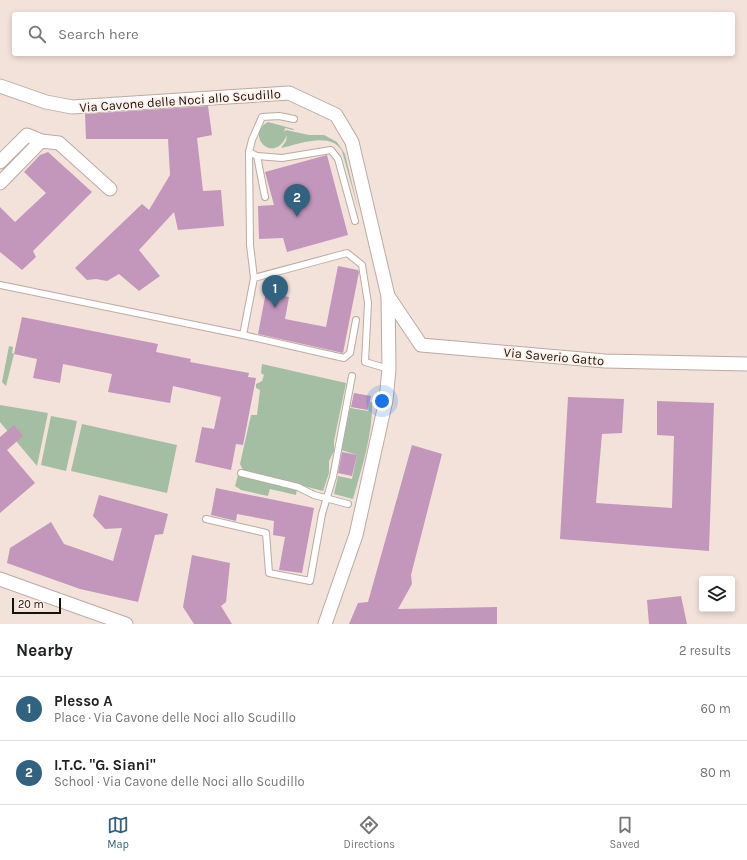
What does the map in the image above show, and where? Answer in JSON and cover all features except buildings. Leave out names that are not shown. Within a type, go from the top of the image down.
[{"type":"street","name":"Via Cavone delle Noci allo Scudillo","points":[[0,86],[46,102],[72,107],[289,93],[336,115],[352,142],[388,296],[389,369],[386,400],[356,535],[325,624]]},
{"type":"street","points":[[0,162],[27,135],[41,141],[59,143],[110,189]]},
{"type":"street","points":[[0,184],[41,141]]},
{"type":"street","name":"Via Saverio Gatto","points":[[388,296],[422,345],[605,361],[747,364]]},
{"type":"street","points":[[0,579],[126,624]]},
{"type":"street","points":[[0,583],[118,624]]},
{"type":"lane","points":[[243,335],[254,278],[250,245],[249,152],[252,140],[262,117],[279,116],[294,118]]},
{"type":"lane","points":[[249,152],[258,156],[282,158],[331,150],[338,158],[355,221]]},
{"type":"lane","points":[[258,156],[265,197]]},
{"type":"lane","points":[[254,278],[347,254],[362,266],[368,303],[365,362],[389,369]]},
{"type":"lane","points":[[0,285],[243,335],[344,358],[350,353],[356,320]]},
{"type":"lane","points":[[206,519],[266,533],[269,573],[310,581],[352,376]]},
{"type":"lane","points":[[241,473],[298,487],[327,499],[348,504]]},
{"type":"green space","points":[[268,122],[294,129],[285,128],[284,132],[286,130],[309,135],[324,135],[337,142],[345,154],[359,212],[342,151],[337,145],[323,140],[314,140],[281,148],[286,141],[287,135],[281,144],[275,148],[269,148],[260,140],[259,134],[261,128]]},
{"type":"green space","points":[[9,346],[13,347],[12,353],[14,354],[6,386],[2,382]]},
{"type":"green space","points":[[262,364],[346,383],[334,441],[334,451],[329,461],[329,473],[323,491],[243,470],[240,464],[251,415],[257,415],[260,390],[256,388],[256,384],[262,381],[264,375],[261,373]]},
{"type":"green space","points":[[370,402],[372,402],[372,414],[369,438],[353,499],[334,494],[338,476],[352,479],[357,455],[341,450],[350,408],[368,411]]},
{"type":"green space","points":[[0,405],[48,413],[37,466],[0,422]]},
{"type":"green space","points":[[51,416],[77,421],[66,471],[41,465]]},
{"type":"green space","points":[[82,424],[177,445],[167,493],[71,471]]},
{"type":"green space","points":[[238,475],[297,489],[296,495],[270,489],[268,496],[241,490],[235,486]]},
{"type":"place","name":"I.T.C. \"G. Siani\"","points":[[297,217]]},
{"type":"place","name":"Plesso A","points":[[275,308]]}]
